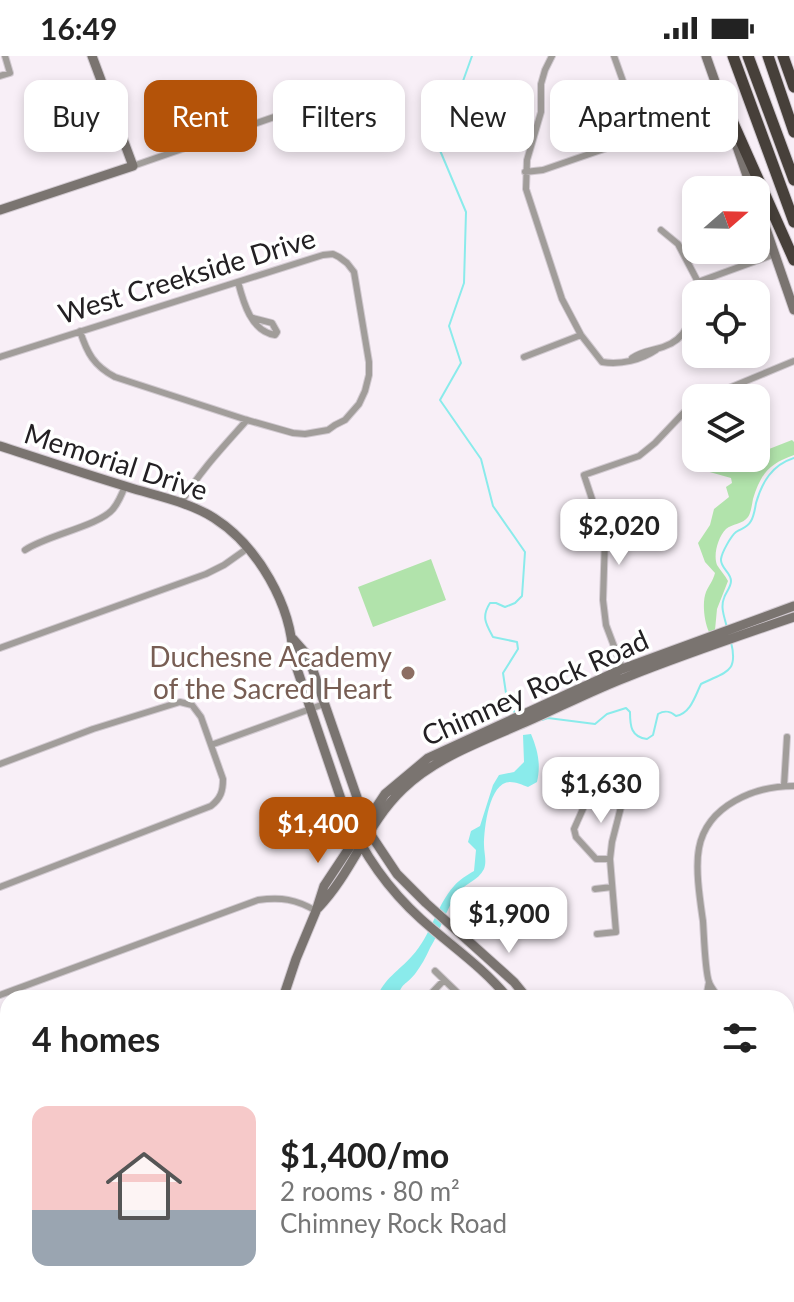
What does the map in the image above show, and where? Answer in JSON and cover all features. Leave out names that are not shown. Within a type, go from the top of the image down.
[{"type":"highway","points":[[733,56],[794,222]]},
{"type":"highway","points":[[748,56],[794,180]]},
{"type":"highway","points":[[768,56],[794,132]]},
{"type":"highway","points":[[783,56],[794,87]]},
{"type":"highway","points":[[738,134],[794,260]]},
{"type":"main road","points":[[0,210],[133,166],[92,56]]},
{"type":"main road","points":[[706,56],[715,80]]},
{"type":"main road","points":[[738,149],[747,176]]},
{"type":"main road","points":[[770,240],[794,310]]},
{"type":"main road","name":"Memorial Drive","points":[[0,446],[181,503],[211,516],[249,547],[266,572],[293,639],[308,656],[368,828],[397,874],[520,990]]},
{"type":"main road","name":"Chimney Rock Road","points":[[286,990],[316,911],[329,897],[385,794],[428,758],[456,749],[624,673],[750,627],[794,606]]},
{"type":"main road","name":"Chimney Rock Road","points":[[750,627],[794,617]]},
{"type":"main road","name":"Memorial Drive","points":[[293,639],[293,657],[346,814],[359,842],[381,874],[419,918],[482,969],[501,990]]},
{"type":"street","points":[[0,76],[10,73],[5,56]]},
{"type":"street","points":[[552,56],[541,84],[541,112],[525,172],[526,189],[562,299],[581,335],[602,362],[613,364],[644,357],[682,337]]},
{"type":"street","points":[[525,172],[543,170],[633,139],[638,133],[639,126],[614,56]]},
{"type":"street","points":[[133,166],[273,117]]},
{"type":"street","points":[[661,230],[678,244],[697,280]]},
{"type":"street","name":"West Creekside Drive","points":[[0,357],[323,255],[333,254],[345,260],[354,272],[369,362],[369,375],[359,404],[345,420],[328,430],[305,434],[247,420]]},
{"type":"street","points":[[704,280],[775,254]]},
{"type":"street","points":[[238,282],[247,310],[253,318]]},
{"type":"street","points":[[80,331],[87,354],[105,372],[247,420],[215,454],[181,503]]},
{"type":"street","points":[[524,357],[581,335]]},
{"type":"street","points":[[739,384],[794,361]]},
{"type":"street","points":[[624,673],[606,625],[603,600],[605,538],[584,475],[639,456],[682,414]]},
{"type":"street","points":[[25,550],[104,517],[115,506],[125,486]]},
{"type":"street","points":[[0,648],[206,574],[249,547]]},
{"type":"street","points":[[0,764],[93,729],[180,702],[192,705],[201,717],[223,779],[222,794],[211,806],[0,887]]},
{"type":"street","points":[[211,745],[324,704]]},
{"type":"street","points":[[784,786],[787,737]]},
{"type":"street","points":[[597,934],[616,932],[610,859],[623,799],[621,787],[614,781],[604,779],[594,784],[574,829],[576,837],[596,859],[610,859]]},
{"type":"street","points":[[708,990],[698,848],[705,831],[713,818],[731,803],[756,791],[794,786]]},
{"type":"street","points":[[595,889],[612,887]]},
{"type":"street","points":[[14,990],[258,900],[287,898],[302,902],[316,911]]},
{"type":"street","points":[[435,971],[455,990]]},
{"type":"street","points":[[435,990],[444,980]]},
{"type":"street","points":[[709,982],[714,990]]},
{"type":"green space","points":[[792,440],[794,442],[794,455],[770,469],[770,449]]},
{"type":"green space","points":[[710,472],[766,472],[756,490],[748,517],[726,529],[719,541],[716,561],[728,581],[717,609],[715,630],[709,632],[704,601],[715,573],[705,562],[698,543],[710,525],[714,509],[729,497],[726,487],[732,483],[731,478]]},
{"type":"green space","points":[[431,559],[446,600],[373,627],[358,587]]},
{"type":"water","points":[[531,734],[535,746],[539,769],[537,782],[528,787],[510,782],[497,790],[487,818],[484,869],[454,900],[415,974],[401,990],[381,990],[419,948],[448,894],[474,871],[476,850],[468,842],[471,831],[480,826],[499,775],[514,772],[524,762],[523,735]]},
{"type":"waterway","points":[[472,56],[439,148],[466,212],[464,283],[449,326],[461,363],[440,400],[481,459],[493,506],[525,552],[522,596],[505,607],[490,603],[485,616],[493,637],[517,642],[518,649],[503,673],[507,700],[515,713]]},
{"type":"waterway","points":[[727,628],[722,606],[731,581],[721,562],[723,552],[734,534],[751,521],[758,495],[769,475],[794,458]]},
{"type":"waterway","points":[[542,720],[548,718],[595,724],[607,714],[626,708],[630,712],[635,733],[647,739],[653,735],[658,714],[681,714],[692,703],[701,684],[728,670],[733,660],[731,642]]},
{"type":"place","name":"Duchesne Academy of the Sacred Heart","points":[[408,673]]}]
